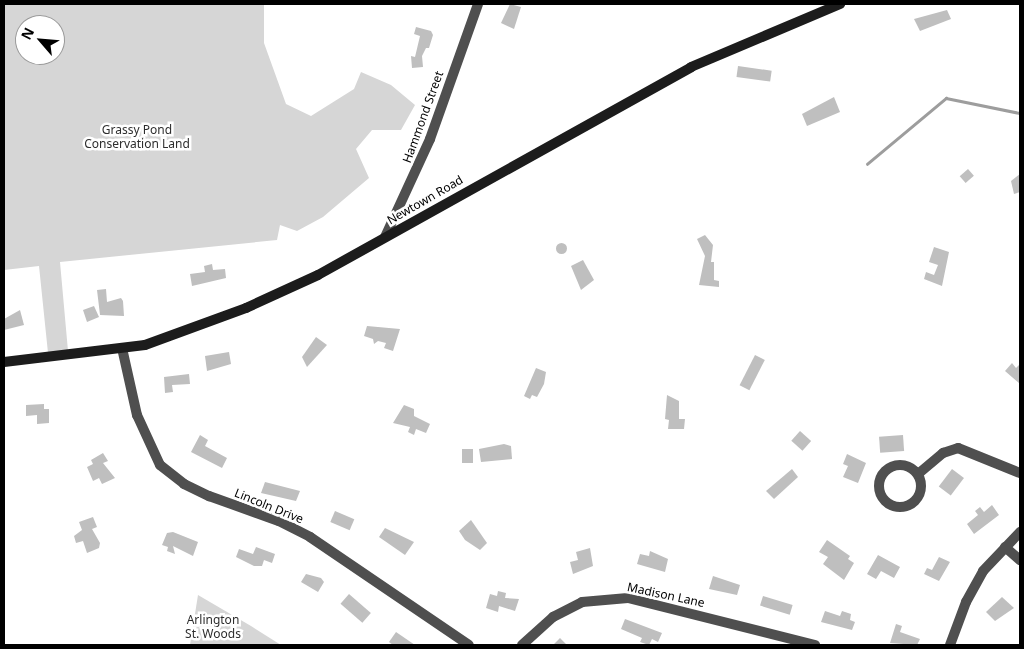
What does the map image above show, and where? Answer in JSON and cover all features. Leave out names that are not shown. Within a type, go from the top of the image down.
[{"type":"street","name":"Hammond Street","points":[[385,237],[430,139],[478,4]]},
{"type":"street","name":"Newtown Road","points":[[4,362],[145,345],[246,308],[385,237],[691,67],[840,4]]},
{"type":"street","name":"Lincoln Drive","points":[[122,348],[138,415],[160,465],[184,484],[209,496],[280,521],[310,537],[469,645]]},
{"type":"street","points":[[918,474],[943,453],[958,448],[1020,473]]},
{"type":"street","points":[[904,465],[918,474],[921,491],[911,504],[895,507],[882,498],[879,482],[888,468],[904,465]]},
{"type":"street","points":[[950,645],[971,592],[1005,547],[1020,532]]},
{"type":"street","points":[[1005,547],[1020,560]]},
{"type":"street","name":"Madison Lane","points":[[522,645],[553,617],[582,602],[628,598],[815,645]]},
{"type":"green space","name":"Grassy Pond Conservation Land","points":[[4,4],[264,4],[264,43],[286,104],[311,116],[354,89],[361,72],[391,85],[415,105],[401,130],[372,130],[356,149],[369,178],[323,217],[297,231],[280,225],[277,240],[60,262],[68,351],[48,353],[39,266],[4,270]]},
{"type":"green space","name":"Arlington St. Woods","points":[[198,595],[251,626],[281,645],[190,645]]},
{"type":"building","points":[[510,4],[521,7],[514,29],[501,23]]},
{"type":"building","points":[[947,10],[951,19],[920,31],[914,19]]},
{"type":"building","points":[[416,27],[431,31],[433,35],[429,48],[426,48],[422,56],[423,67],[412,68],[411,56],[415,57],[420,36],[414,34]]},
{"type":"building","points":[[738,66],[772,71],[770,82],[736,77]]},
{"type":"building","points":[[834,97],[840,112],[807,126],[802,114]]},
{"type":"building","points":[[968,169],[974,176],[966,183],[960,176]]},
{"type":"building","points":[[1020,174],[1020,192],[1014,194],[1011,181]]},
{"type":"building","points":[[705,235],[713,245],[711,262],[714,262],[714,280],[719,281],[719,287],[699,285],[705,256],[697,239]]},
{"type":"building","points":[[561,242],[567,248],[561,254],[555,248]]},
{"type":"building","points":[[934,247],[949,252],[942,286],[924,279],[926,272],[934,275],[938,265],[929,262]]},
{"type":"building","points":[[583,260],[594,280],[581,290],[571,266]]},
{"type":"building","points":[[212,264],[213,270],[225,269],[226,278],[192,286],[190,274],[205,272],[204,266]]},
{"type":"building","points":[[106,289],[107,302],[121,298],[123,301],[124,316],[100,315],[97,290]]},
{"type":"building","points":[[94,306],[99,317],[87,322],[83,310]]},
{"type":"building","points":[[20,310],[24,325],[4,330],[4,319]]},
{"type":"building","points":[[367,326],[400,329],[393,351],[384,348],[386,343],[378,341],[374,344],[373,339],[364,336]]},
{"type":"building","points":[[316,337],[327,345],[307,367],[302,357]]},
{"type":"building","points":[[229,352],[231,364],[207,371],[205,356]]},
{"type":"building","points":[[755,355],[765,360],[749,390],[740,385]]},
{"type":"building","points":[[1012,363],[1016,368],[1020,364],[1019,383],[1005,371]]},
{"type":"building","points":[[536,368],[546,372],[544,384],[537,397],[532,395],[530,399],[524,396]]},
{"type":"building","points":[[189,374],[190,384],[172,385],[173,392],[165,393],[164,377]]},
{"type":"building","points":[[667,395],[679,401],[679,419],[685,419],[684,429],[668,429],[669,420],[665,419]]},
{"type":"building","points":[[44,404],[44,409],[49,409],[49,423],[37,424],[37,415],[26,416],[26,405]]},
{"type":"building","points":[[404,405],[414,409],[414,416],[430,424],[426,433],[416,429],[414,435],[408,432],[410,427],[393,423]]},
{"type":"building","points":[[800,431],[811,441],[802,451],[791,441]]},
{"type":"building","points":[[200,435],[208,440],[205,446],[227,458],[222,468],[191,452]]},
{"type":"building","points":[[903,435],[904,451],[880,453],[879,437]]},
{"type":"building","points":[[504,444],[511,446],[512,459],[481,462],[479,449]]},
{"type":"building","points":[[462,449],[473,449],[473,463],[462,463]]},
{"type":"building","points":[[103,453],[108,461],[103,463],[115,478],[102,484],[99,478],[93,481],[87,467],[93,464],[91,460]]},
{"type":"building","points":[[847,454],[866,463],[858,483],[843,477],[848,466],[843,464]]},
{"type":"building","points":[[792,469],[798,477],[774,499],[766,491]]},
{"type":"building","points":[[952,469],[964,478],[951,496],[939,487]]},
{"type":"building","points":[[265,482],[300,491],[296,501],[261,493]]},
{"type":"building","points":[[992,505],[999,515],[974,534],[967,524],[978,515],[975,511],[980,507],[984,512]]},
{"type":"building","points":[[335,511],[354,519],[350,530],[330,522]]},
{"type":"building","points":[[93,517],[97,527],[92,529],[100,543],[99,548],[87,553],[83,541],[76,543],[74,536],[82,530],[79,522]]},
{"type":"building","points":[[471,520],[487,543],[480,550],[465,540],[459,531]]},
{"type":"building","points":[[385,528],[414,542],[405,555],[379,537]]},
{"type":"building","points":[[173,532],[198,542],[193,556],[173,546],[175,554],[167,551],[168,547],[162,545],[167,533]]},
{"type":"building","points":[[827,540],[850,556],[848,559],[854,563],[844,580],[823,564],[828,557],[819,552]]},
{"type":"building","points":[[256,547],[275,554],[272,563],[264,560],[262,566],[254,566],[236,557],[239,549],[253,554]]},
{"type":"building","points":[[590,548],[593,566],[573,574],[570,562],[578,560],[576,552]]},
{"type":"building","points":[[650,551],[668,559],[665,572],[637,564],[640,554],[649,556]]},
{"type":"building","points":[[878,555],[900,567],[894,578],[881,571],[876,579],[867,574]]},
{"type":"building","points":[[939,557],[950,562],[939,581],[924,574],[927,568],[932,570]]},
{"type":"building","points":[[306,574],[321,578],[324,582],[318,592],[301,582]]},
{"type":"building","points":[[713,576],[740,585],[737,595],[709,589]]},
{"type":"building","points":[[498,591],[506,593],[505,598],[519,599],[515,611],[499,606],[498,612],[486,608],[490,594],[497,596]]},
{"type":"building","points":[[349,594],[371,613],[362,623],[340,604]]},
{"type":"building","points":[[763,596],[793,605],[790,615],[760,606]]},
{"type":"building","points":[[1002,597],[1014,608],[995,621],[986,612]]},
{"type":"building","points":[[825,611],[840,616],[842,611],[851,614],[850,620],[855,622],[852,630],[821,622]]},
{"type":"building","points":[[625,619],[662,633],[658,642],[652,639],[649,645],[640,642],[642,638],[621,629]]},
{"type":"building","points":[[896,624],[902,626],[900,632],[920,639],[917,645],[890,643]]},
{"type":"building","points":[[396,632],[415,645],[393,645],[389,642]]},
{"type":"building","points":[[560,638],[566,644],[570,645],[553,645]]},
{"type":"waterway","points":[[867,164],[946,98],[1020,113]]}]
